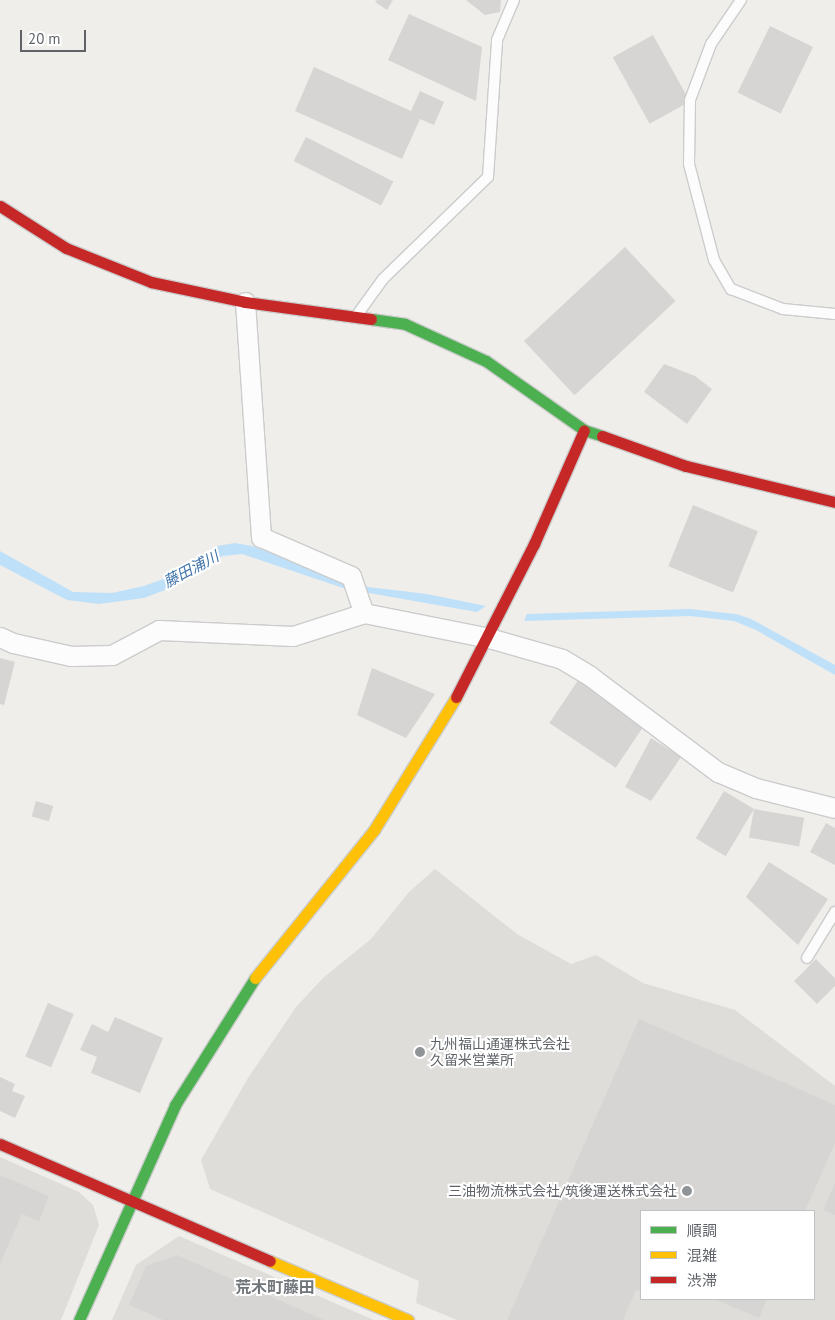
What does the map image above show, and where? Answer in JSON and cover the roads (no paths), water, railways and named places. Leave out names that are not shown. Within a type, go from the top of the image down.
[{"type":"street","points":[[0,206],[66,248],[151,282],[244,302],[405,324],[486,361],[584,430],[686,466],[835,502]]},
{"type":"street","points":[[244,302],[261,537],[351,576],[362,605]]},
{"type":"street","points":[[79,1320],[130,1200],[175,1105],[220,1028],[262,968],[374,830],[436,734],[489,638],[534,544],[584,430]]},
{"type":"street","points":[[0,636],[13,643],[71,656],[112,655],[159,630],[293,636],[362,605],[562,659],[590,676],[718,772],[756,788],[835,808]]},
{"type":"street","points":[[0,1144],[408,1320]]},
{"type":"lane","points":[[355,318],[383,279],[488,177],[497,40],[514,0]]},
{"type":"lane","points":[[741,0],[711,44],[690,100],[689,164],[714,260],[731,289],[783,309],[835,314]]},
{"type":"lane","points":[[807,958],[835,912]]},
{"type":"water","name":"藤田浦川","points":[[235,543],[252,546],[368,587],[427,594],[486,606],[477,612],[346,589],[242,554],[222,556],[178,585],[144,598],[99,604],[67,600],[0,565],[0,551],[73,592],[112,593],[144,586],[177,574],[217,546]]},
{"type":"water","points":[[689,609],[736,614],[751,619],[835,665],[835,675],[756,630],[734,621],[690,616],[524,621],[527,614]]},
{"type":"place","name":"九州福山通運株式会社 久留米営業所","points":[[420,1052]]},
{"type":"place","name":"三油物流株式会社/筑後運送株式会社","points":[[687,1191]]},
{"type":"district","name":"荒木町藤田","points":[[275,1287]]}]
